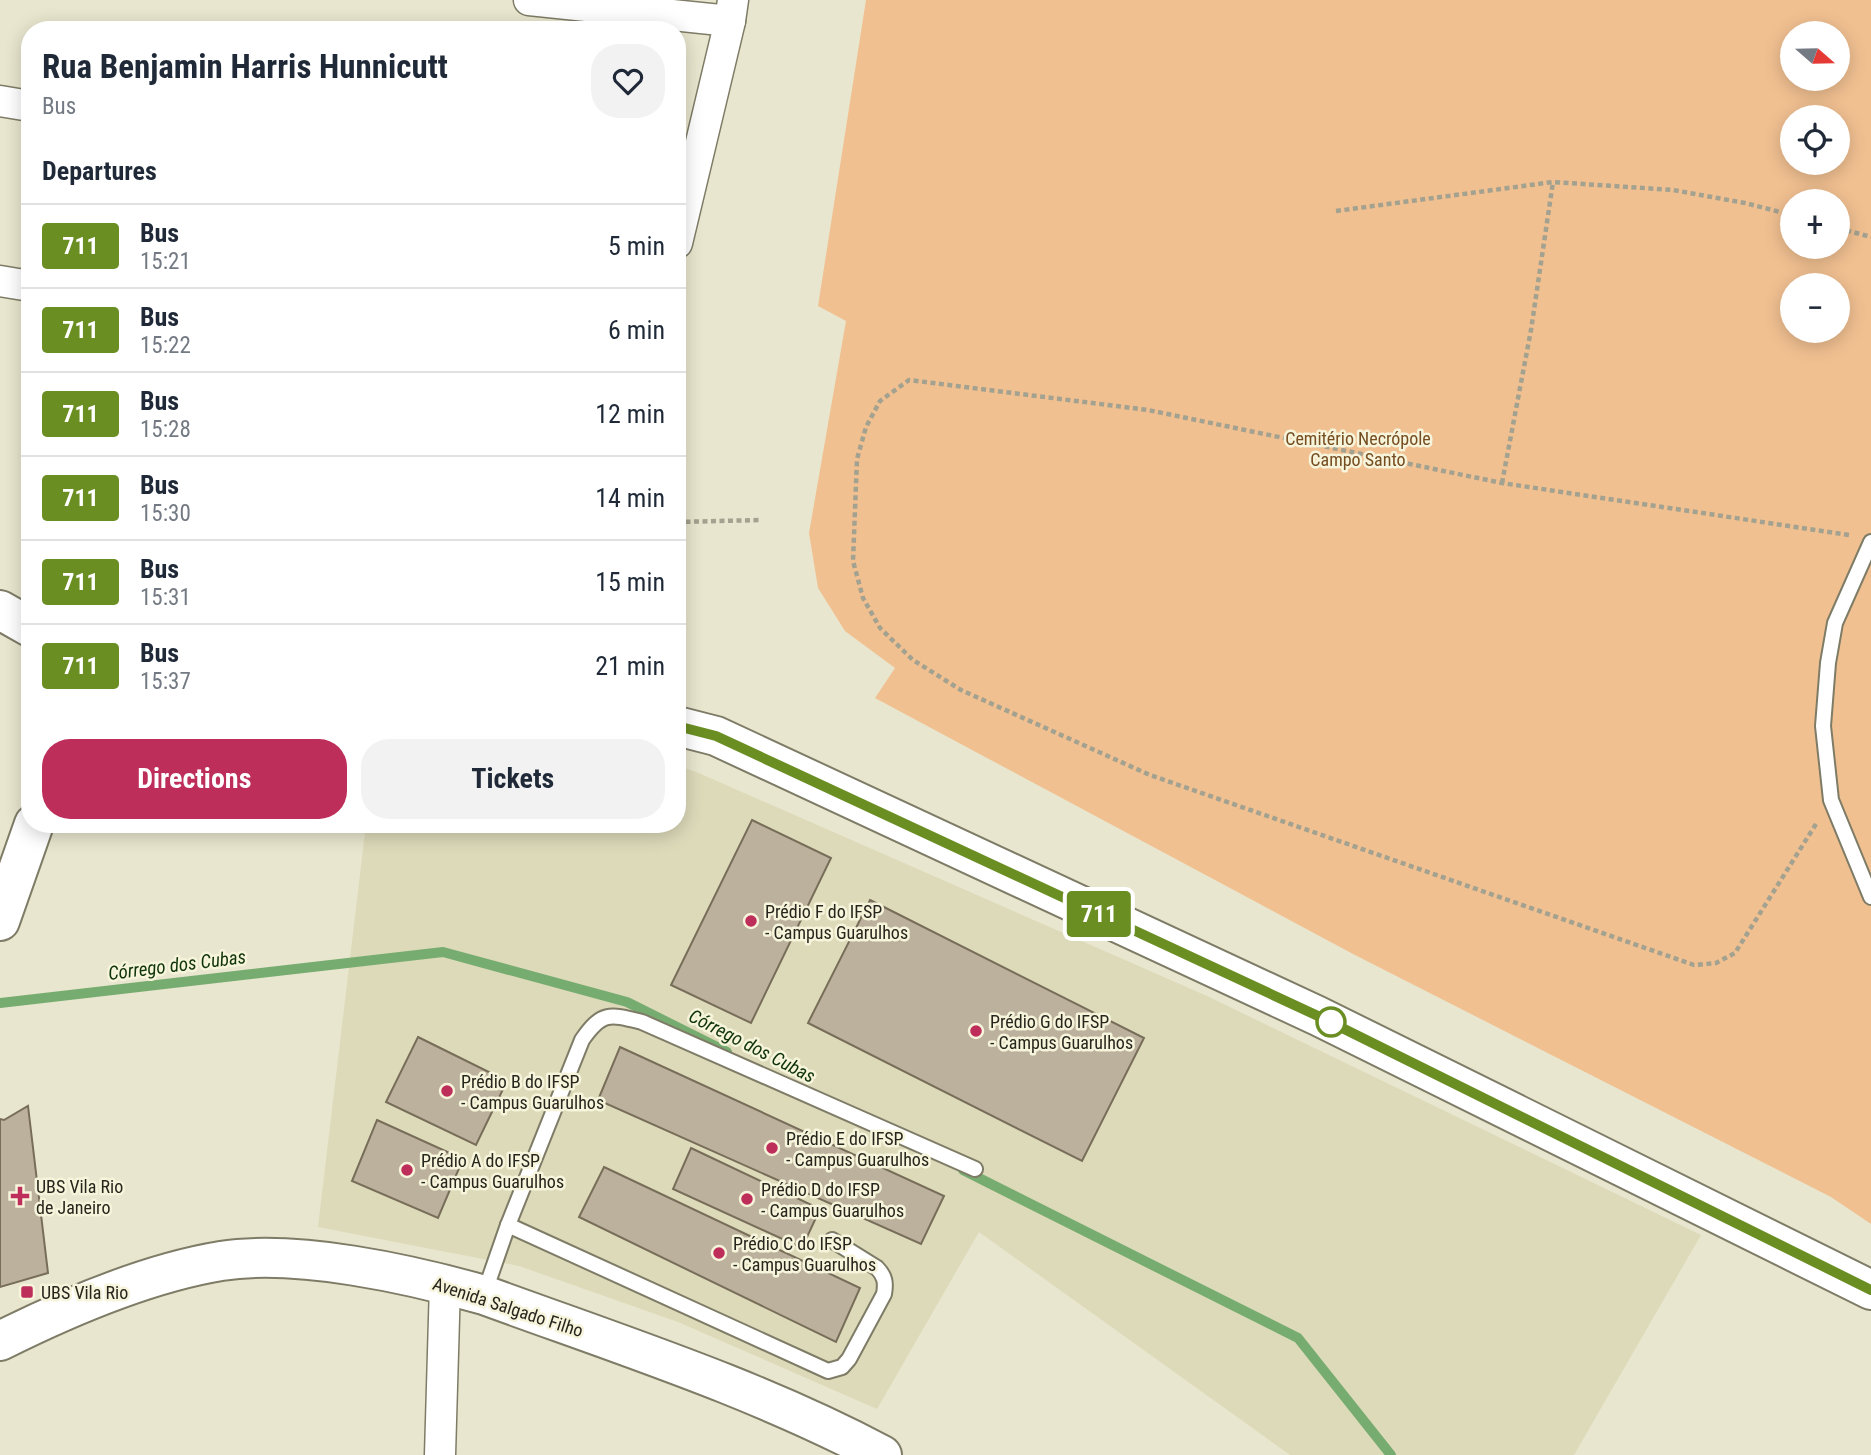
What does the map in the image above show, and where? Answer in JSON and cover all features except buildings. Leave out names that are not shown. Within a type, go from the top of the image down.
[{"type":"main road","points":[[0,610],[21,622]]},
{"type":"main road","points":[[686,728],[716,736],[1305,1010],[1871,1290]]},
{"type":"main road","points":[[0,920],[31,833]]},
{"type":"main road","name":"Avenida Salgado Filho","points":[[0,1340],[38,1322],[150,1279],[222,1261],[288,1258],[337,1264],[445,1284],[484,1296],[771,1401],[882,1455]]},
{"type":"street","points":[[529,0],[731,10],[686,188]]},
{"type":"street","points":[[0,101],[21,104]]},
{"type":"street","points":[[0,281],[21,284]]},
{"type":"street","points":[[440,1455],[445,1284]]},
{"type":"lane","points":[[1864,539],[1835,623],[1828,663],[1823,726],[1831,800],[1871,897]]},
{"type":"lane","points":[[484,1296],[508,1225],[582,1040],[604,1016],[618,1016],[642,1022],[975,1168]]},
{"type":"lane","points":[[508,1225],[828,1371],[842,1367],[849,1359],[884,1294],[886,1284],[877,1268],[832,1240]]},
{"type":"path","points":[[1502,483],[1531,330],[1553,182]]},
{"type":"path","points":[[1336,211],[1553,182],[1673,190],[1780,212]]},
{"type":"path","points":[[1850,231],[1871,237]]},
{"type":"path","points":[[1831,800],[1734,953],[1716,963],[1694,965],[1150,775],[961,690],[913,660],[880,628],[863,598],[853,561],[857,459],[866,427],[880,401],[909,380],[1148,411],[1502,483],[1864,539]]},
{"type":"path","points":[[686,522],[761,520]]},
{"type":"shaded area","points":[[686,768],[1207,996],[1701,1235],[1574,1455],[1290,1455],[979,1232],[877,1409],[678,1322],[519,1266],[318,1227],[365,833],[686,833]]},
{"type":"green space","name":"Cemitério Necrópole Campo Santo","points":[[866,0],[1871,0],[1871,1224],[1831,1197],[1353,954],[875,698],[895,668],[845,631],[818,588],[809,533],[846,321],[818,306]]},
{"type":"waterway","name":"Córrego dos Cubas","points":[[0,1003],[443,952],[627,1002],[727,1052]]},
{"type":"waterway","name":"Córrego dos Cubas","points":[[963,1170],[1298,1338],[1391,1455]]},
{"type":"bus line","name":"711","points":[[686,728],[716,736],[1318,1016],[1871,1290]]},
{"type":"place","name":"Prédio F do IFSP - Campus Guarulhos","points":[[751,921]]},
{"type":"place","name":"Prédio G do IFSP - Campus Guarulhos","points":[[976,1031]]},
{"type":"place","name":"Prédio B do IFSP - Campus Guarulhos","points":[[447,1091]]},
{"type":"place","name":"Prédio E do IFSP - Campus Guarulhos","points":[[772,1148]]},
{"type":"place","name":"Prédio A do IFSP - Campus Guarulhos","points":[[407,1170]]},
{"type":"place","name":"UBS Vila Rio de Janeiro","points":[[20,1196]]},
{"type":"place","name":"Prédio D do IFSP - Campus Guarulhos","points":[[747,1199]]},
{"type":"place","name":"Prédio C do IFSP - Campus Guarulhos","points":[[719,1253]]},
{"type":"place","name":"UBS Vila Rio","points":[[27,1292]]}]
